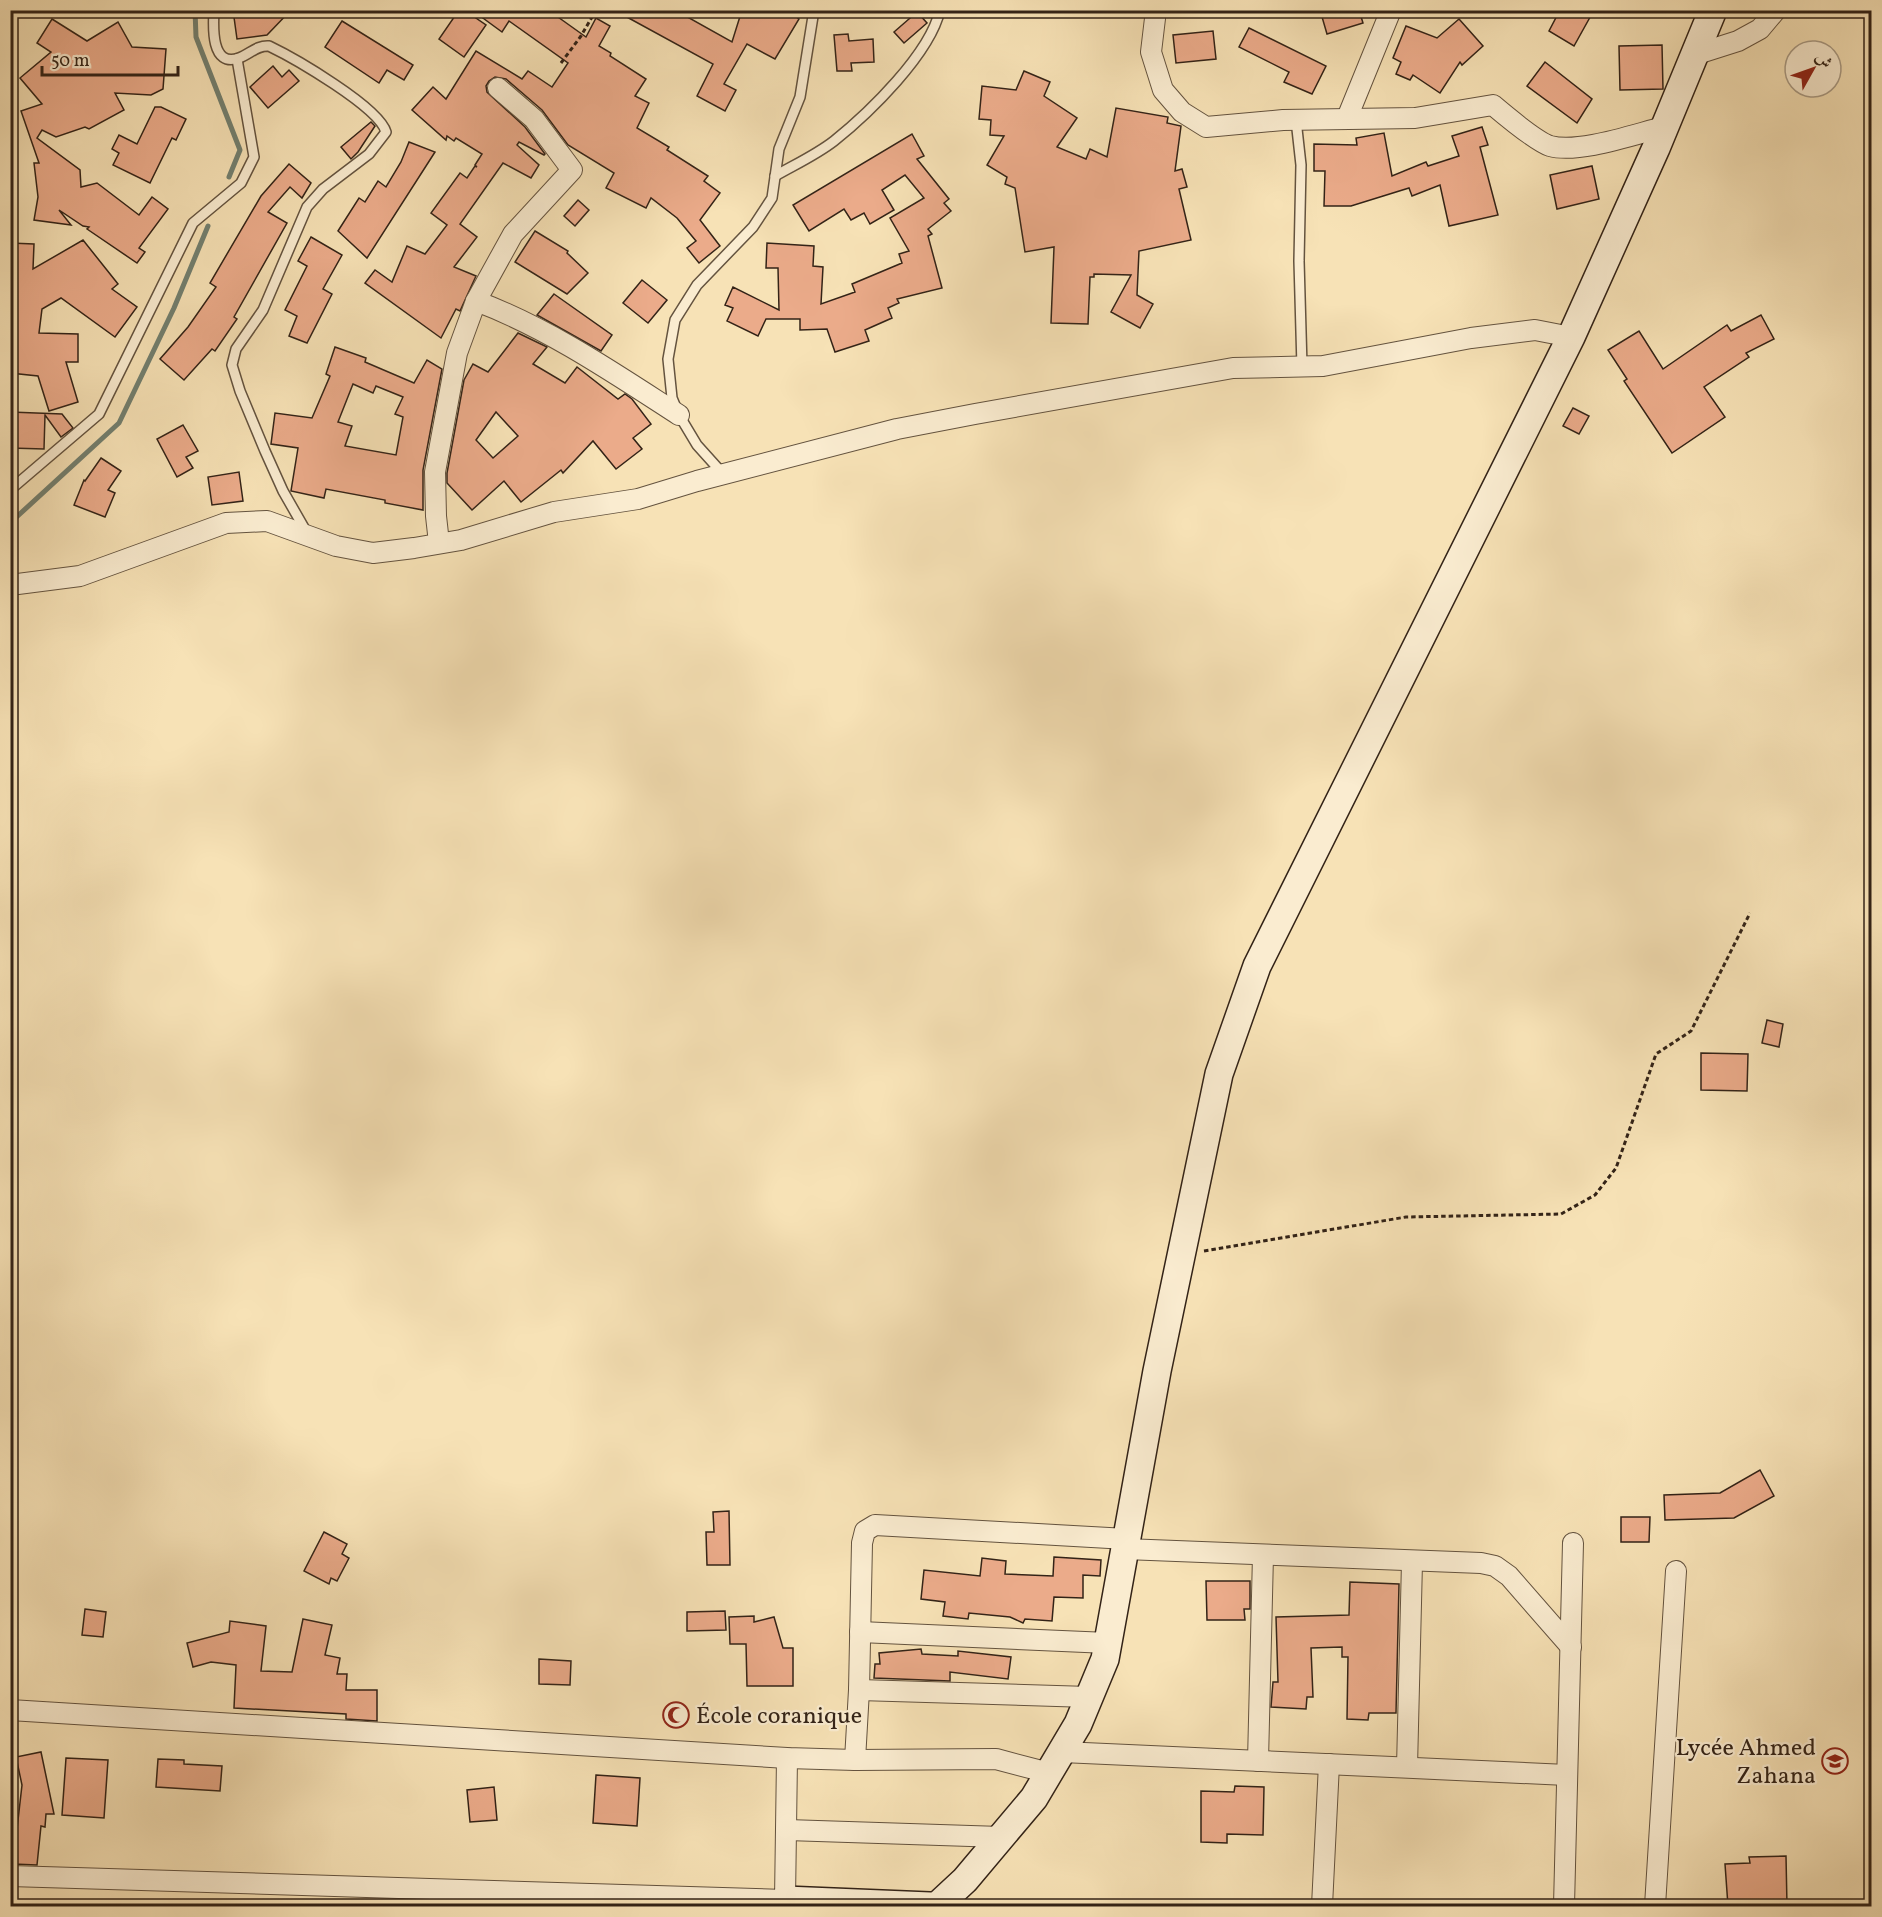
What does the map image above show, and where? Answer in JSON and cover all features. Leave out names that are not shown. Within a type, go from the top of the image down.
[{"type":"main road","points":[[937,1906],[965,1880],[1034,1798],[1078,1724],[1105,1659],[1157,1371],[1219,1074],[1257,966],[1571,337],[1665,127],[1713,10]]},
{"type":"main road","points":[[785,1903],[930,1906]]},
{"type":"street","points":[[1156,10],[1151,52],[1163,90],[1182,112],[1206,127],[1296,120],[1416,118],[1493,105],[1550,146],[1582,147],[1665,127]]},
{"type":"street","points":[[1375,10],[1384,32]]},
{"type":"street","points":[[1347,118],[1392,10]]},
{"type":"street","points":[[1694,55],[1738,41],[1760,29],[1776,10]]},
{"type":"street","points":[[439,543],[435,472],[457,353],[476,301],[513,234],[572,170],[534,119],[498,88]]},
{"type":"street","points":[[476,301],[513,315],[612,372],[679,415]]},
{"type":"street","points":[[10,585],[80,576],[226,523],[267,521],[336,546],[373,553],[461,540],[554,512],[638,500],[897,429],[975,414],[1233,368],[1323,366],[1471,338],[1535,330],[1571,337]]},
{"type":"street","points":[[855,1760],[862,1543],[865,1531],[875,1525],[1263,1555],[1481,1563],[1495,1566],[1509,1576],[1570,1647]]},
{"type":"street","points":[[1564,1906],[1573,1543]]},
{"type":"street","points":[[1258,1761],[1263,1555]]},
{"type":"street","points":[[1407,1767],[1412,1562]]},
{"type":"street","points":[[1655,1906],[1676,1571]]},
{"type":"street","points":[[860,1632],[1108,1643]]},
{"type":"street","points":[[859,1690],[1089,1697]]},
{"type":"street","points":[[10,1710],[787,1758],[996,1759],[1055,1762],[1258,1761],[1567,1775]]},
{"type":"street","points":[[10,1876],[785,1903],[787,1758]]},
{"type":"street","points":[[1322,1906],[1329,1764]]},
{"type":"street","points":[[787,1830],[1001,1837]]},
{"type":"lane","points":[[214,10],[215,46],[227,59],[237,59],[263,45],[269,46],[361,102],[382,122],[386,132],[369,154],[323,189],[307,207],[263,309],[236,349],[232,365],[240,391],[265,451],[283,491],[307,534]]},
{"type":"lane","points":[[724,475],[697,445],[679,415],[672,398],[668,359],[675,320],[697,285],[753,227],[772,198],[778,149],[800,97],[814,10]]},
{"type":"lane","points":[[775,176],[833,142],[889,89],[926,44],[937,23],[940,10]]},
{"type":"lane","points":[[10,490],[99,414],[193,223],[241,183],[254,157],[237,59]]},
{"type":"lane","points":[[1296,120],[1301,165],[1299,261],[1302,367]]},
{"type":"path","points":[[561,63],[581,36],[596,10]]},
{"type":"path","points":[[1181,1254],[1406,1217],[1561,1214],[1595,1195],[1616,1168],[1656,1054],[1691,1031],[1750,913]]},
{"type":"building","points":[[233,10],[291,10],[267,35],[237,39]]},
{"type":"building","points":[[459,10],[464,10],[486,25],[464,57],[439,39]]},
{"type":"building","points":[[472,10],[548,10],[586,37],[596,18],[610,26],[599,46],[611,53],[610,56],[646,79],[635,96],[649,103],[637,128],[669,147],[667,150],[708,176],[704,181],[720,193],[700,220],[720,246],[699,263],[687,248],[696,241],[677,218],[651,198],[646,208],[606,188],[614,173],[568,145],[542,110],[506,79],[495,77],[486,86],[487,92],[525,127],[545,154],[519,142],[517,145],[539,165],[531,178],[503,163],[460,224],[477,237],[454,267],[476,276],[460,311],[456,309],[441,338],[365,283],[375,270],[392,282],[407,246],[425,254],[447,225],[431,213],[460,173],[467,178],[475,166],[477,167],[475,165],[482,154],[456,138],[454,141],[447,136],[446,140],[412,110],[433,87],[446,99],[476,51],[522,79],[528,71],[552,87],[568,63],[509,21],[502,32]]},
{"type":"building","points":[[614,10],[675,10],[732,42],[742,10],[786,10],[799,19],[775,59],[747,44],[724,84],[736,90],[725,111],[697,96],[713,64]]},
{"type":"building","points":[[1320,10],[1359,10],[1363,23],[1327,34]]},
{"type":"building","points":[[1560,10],[1594,10],[1574,46],[1549,31]]},
{"type":"building","points":[[917,12],[927,23],[904,43],[894,32]]},
{"type":"building","points":[[52,19],[87,41],[118,22],[132,47],[166,49],[163,89],[151,95],[115,93],[124,110],[89,129],[85,127],[56,137],[42,130],[37,138],[80,170],[81,187],[97,183],[139,215],[152,197],[168,209],[139,248],[145,252],[137,263],[87,229],[89,227],[83,226],[59,210],[71,225],[34,220],[38,197],[34,163],[39,163],[21,111],[42,104],[20,78],[51,52],[37,43]]},
{"type":"building","points":[[1459,19],[1483,46],[1462,65],[1460,62],[1440,93],[1413,75],[1410,80],[1396,74],[1401,62],[1393,58],[1406,26],[1437,38]]},
{"type":"building","points":[[342,21],[413,65],[404,80],[387,70],[379,83],[325,47]]},
{"type":"building","points":[[1249,28],[1326,66],[1312,94],[1284,82],[1289,72],[1239,47]]},
{"type":"building","points":[[1213,31],[1216,59],[1176,63],[1173,35]]},
{"type":"building","points":[[848,34],[849,41],[873,39],[874,62],[851,63],[852,71],[837,71],[834,35]]},
{"type":"building","points":[[1662,45],[1663,89],[1620,90],[1619,46]]},
{"type":"building","points":[[1545,62],[1592,99],[1577,123],[1527,86]]},
{"type":"building","points":[[273,66],[282,77],[289,70],[299,81],[268,108],[250,87]]},
{"type":"building","points":[[1024,71],[1050,82],[1044,96],[1077,118],[1057,147],[1086,159],[1090,149],[1107,157],[1116,108],[1168,117],[1167,123],[1181,126],[1175,171],[1182,169],[1187,187],[1179,189],[1191,240],[1139,251],[1137,295],[1153,304],[1140,328],[1111,312],[1131,275],[1094,274],[1094,277],[1090,277],[1088,324],[1051,323],[1054,247],[1025,252],[1015,188],[1005,184],[1007,177],[987,165],[1004,136],[990,135],[991,120],[979,119],[982,86],[1016,90]]},
{"type":"building","points":[[155,107],[161,107],[186,119],[176,140],[172,138],[150,183],[113,165],[119,153],[112,149],[119,135],[137,144]]},
{"type":"building","points":[[371,122],[375,126],[351,159],[341,147]]},
{"type":"building","points":[[1482,127],[1488,145],[1480,147],[1498,215],[1449,226],[1440,185],[1412,196],[1409,188],[1351,206],[1324,206],[1325,171],[1314,171],[1314,144],[1357,145],[1356,138],[1384,133],[1392,176],[1426,162],[1428,166],[1459,156],[1452,136]]},
{"type":"building","points":[[912,134],[924,156],[917,159],[949,199],[944,203],[951,211],[928,229],[932,234],[928,236],[942,288],[897,299],[899,303],[888,308],[892,318],[865,330],[869,341],[835,352],[827,329],[800,330],[800,319],[766,319],[758,336],[727,321],[733,308],[725,305],[733,287],[779,310],[778,268],[766,268],[767,243],[814,246],[813,266],[823,267],[821,304],[855,292],[852,284],[902,263],[899,254],[909,251],[890,218],[924,198],[905,175],[882,190],[894,210],[870,224],[864,213],[851,220],[844,209],[809,231],[793,205]]},
{"type":"building","points":[[409,142],[435,152],[367,258],[338,231],[359,198],[365,202],[378,181],[386,187],[401,162]]},
{"type":"building","points":[[289,164],[311,183],[302,198],[290,187],[268,212],[287,223],[234,317],[237,319],[215,351],[212,349],[184,380],[160,359],[188,327],[216,287],[210,283],[261,196]]},
{"type":"building","points":[[1592,166],[1599,199],[1557,209],[1550,175]]},
{"type":"building","points":[[578,200],[589,210],[575,226],[564,216]]},
{"type":"building","points":[[535,231],[568,251],[567,253],[588,273],[567,294],[515,262]]},
{"type":"building","points":[[311,237],[342,255],[323,289],[332,294],[307,343],[289,336],[297,316],[285,310],[307,266],[298,261]]},
{"type":"building","points":[[83,240],[118,284],[112,289],[137,307],[115,337],[61,298],[42,309],[39,333],[78,334],[78,362],[66,362],[78,402],[49,411],[38,376],[10,373],[10,243],[34,244],[33,269]]},
{"type":"building","points":[[642,280],[667,300],[648,323],[623,303]]},
{"type":"building","points":[[554,294],[612,335],[601,351],[537,315]]},
{"type":"building","points":[[1761,315],[1774,339],[1746,353],[1749,357],[1704,387],[1725,417],[1672,453],[1624,381],[1627,379],[1608,350],[1639,331],[1663,369],[1727,325],[1731,331]]},
{"type":"building","points":[[518,333],[547,347],[533,364],[565,383],[577,367],[618,399],[625,394],[632,399],[651,424],[633,438],[642,449],[616,469],[593,441],[563,473],[561,470],[521,502],[504,481],[472,510],[447,483],[447,473],[464,380],[473,364],[488,372]],"holes":[[[496,412],[518,436],[493,458],[476,440]]]},
{"type":"building","points":[[335,347],[366,358],[365,362],[414,383],[427,360],[442,369],[423,470],[423,510],[326,489],[324,498],[291,491],[298,448],[271,444],[275,413],[312,418],[330,376],[326,374]],"holes":[[[353,384],[373,393],[376,386],[403,397],[395,414],[403,417],[396,455],[345,446],[352,426],[338,422]]]},
{"type":"building","points":[[1573,408],[1589,416],[1579,434],[1563,426]]},
{"type":"building","points":[[10,412],[62,414],[73,428],[61,437],[45,415],[44,449],[10,448]]},
{"type":"building","points":[[183,425],[198,451],[186,457],[193,468],[177,477],[157,439]]},
{"type":"building","points":[[101,458],[121,471],[108,490],[115,493],[105,517],[74,505],[84,480]]},
{"type":"building","points":[[239,472],[243,501],[212,505],[208,477]]},
{"type":"building","points":[[1767,1020],[1783,1024],[1779,1047],[1762,1043]]},
{"type":"building","points":[[1701,1053],[1748,1054],[1747,1091],[1701,1090]]},
{"type":"building","points":[[1760,1470],[1774,1496],[1734,1518],[1665,1520],[1664,1495],[1720,1493]]},
{"type":"building","points":[[729,1511],[730,1565],[707,1565],[706,1532],[714,1532],[713,1512]]},
{"type":"building","points":[[1621,1517],[1650,1517],[1649,1542],[1621,1542]]},
{"type":"building","points":[[324,1532],[347,1544],[342,1554],[349,1558],[337,1581],[331,1578],[329,1584],[304,1571]]},
{"type":"building","points":[[1054,1557],[1101,1560],[1100,1576],[1083,1575],[1083,1598],[1054,1597],[1052,1621],[1025,1619],[1023,1623],[1010,1617],[969,1613],[968,1619],[943,1616],[945,1602],[921,1599],[924,1570],[980,1576],[982,1558],[1006,1561],[1005,1574],[1053,1576]]},
{"type":"building","points":[[1206,1581],[1250,1581],[1250,1609],[1244,1609],[1245,1620],[1207,1620]]},
{"type":"building","points":[[1350,1582],[1399,1584],[1396,1713],[1369,1713],[1368,1720],[1347,1719],[1348,1657],[1342,1657],[1342,1647],[1311,1648],[1313,1697],[1307,1697],[1306,1709],[1271,1707],[1273,1682],[1278,1682],[1276,1617],[1349,1615]]},
{"type":"building","points":[[85,1609],[106,1612],[103,1637],[82,1635]]},
{"type":"building","points":[[725,1611],[726,1630],[687,1631],[687,1612]]},
{"type":"building","points":[[754,1616],[754,1622],[774,1617],[783,1648],[793,1648],[793,1686],[747,1686],[746,1644],[730,1644],[729,1617]]},
{"type":"building","points":[[303,1619],[332,1625],[325,1655],[340,1658],[337,1674],[347,1674],[346,1690],[377,1690],[377,1721],[346,1719],[346,1714],[234,1708],[236,1665],[211,1662],[193,1667],[187,1643],[229,1632],[230,1621],[266,1626],[261,1671],[292,1672]]},
{"type":"building","points":[[921,1649],[922,1654],[958,1656],[958,1651],[1011,1657],[1008,1679],[950,1672],[950,1681],[874,1678],[875,1664],[880,1664],[879,1653]]},
{"type":"building","points":[[539,1659],[571,1661],[570,1685],[539,1684]]},
{"type":"building","points":[[41,1752],[54,1814],[46,1814],[45,1827],[41,1826],[37,1865],[13,1864],[22,1785],[16,1757]]},
{"type":"building","points":[[66,1758],[108,1760],[104,1818],[62,1815]]},
{"type":"building","points":[[158,1759],[184,1760],[184,1764],[222,1766],[220,1791],[156,1787]]},
{"type":"building","points":[[596,1775],[640,1778],[637,1826],[593,1823]]},
{"type":"building","points":[[1235,1786],[1264,1787],[1263,1835],[1227,1834],[1227,1843],[1201,1842],[1201,1791],[1234,1792]]},
{"type":"building","points":[[494,1787],[497,1820],[470,1822],[467,1790]]},
{"type":"building","points":[[1786,1856],[1787,1906],[1728,1906],[1725,1864],[1750,1863],[1749,1857]]},
{"type":"waterway","points":[[195,10],[196,37],[240,150],[229,177]]},
{"type":"waterway","points":[[10,523],[119,423],[174,308],[208,226]]},
{"type":"place","name":"École coranique","points":[[676,1715]]},
{"type":"place","name":"Lycée Ahmed Zahana","points":[[1835,1761]]}]
